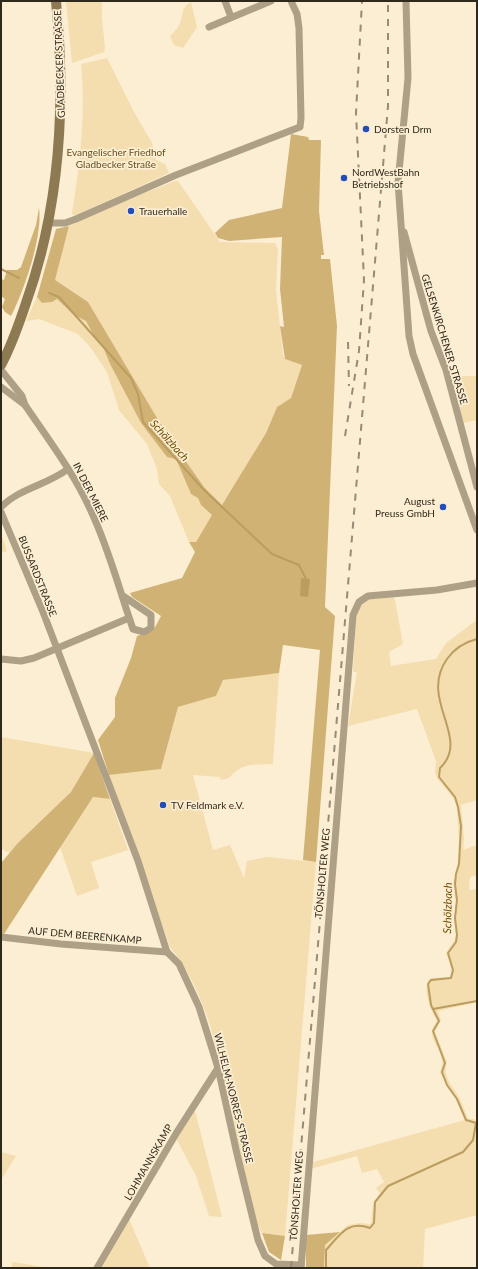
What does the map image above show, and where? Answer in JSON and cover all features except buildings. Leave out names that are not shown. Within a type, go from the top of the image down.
[{"type":"main road","name":"GLADBECKER STRASSE","points":[[1,365],[12,342],[31,290],[49,223],[57,173],[61,126],[61,75],[56,1]]},
{"type":"street","points":[[225,1],[231,17]]},
{"type":"street","points":[[209,27],[271,1]]},
{"type":"street","points":[[49,223],[65,223],[76,219],[176,175],[300,128],[299,28],[297,14],[291,1]]},
{"type":"street","name":"GELSENKIRCHENER STRASSE","points":[[406,1],[408,78],[398,168],[408,336],[413,354],[477,530]]},
{"type":"street","name":"GELSENKIRCHENER STRASSE","points":[[400,220],[431,331],[446,370],[477,487]]},
{"type":"street","name":"IN DER MIERE","points":[[1,370],[22,396],[25,405],[48,437],[91,510],[123,596],[133,629],[144,632],[151,628],[152,616],[123,596]]},
{"type":"street","name":"IN DER MIERE","points":[[1,387],[25,405]]},
{"type":"street","points":[[1,507],[14,496],[26,489],[62,474],[68,469]]},
{"type":"street","points":[[470,510],[477,507]]},
{"type":"street","name":"BUSSARDSTRASSE","points":[[1,512],[57,648],[107,780]]},
{"type":"street","name":"TÖNSHOLTER WEG","points":[[301,1267],[353,615],[359,602],[368,596],[437,590],[477,582]]},
{"type":"street","points":[[1,661],[21,661],[34,658],[129,618]]},
{"type":"street","name":"WILHELM-NORRES-STRASSE","points":[[107,780],[138,861],[167,952],[179,964],[199,1007],[218,1068],[258,1240],[264,1256],[276,1264],[301,1267]]},
{"type":"street","name":"AUF DEM BEERENKAMP","points":[[1,937],[167,952]]},
{"type":"street","name":"LOHMANNSKAMP","points":[[97,1268],[177,1132],[218,1068]]},
{"type":"green space","points":[[66,1],[102,1],[104,52],[72,63]]},
{"type":"green space","points":[[191,2],[197,27],[183,48],[174,45],[170,36],[179,25],[185,7]]},
{"type":"green space","name":"Evangelischer Friedhof Gladbecker Straße","points":[[107,58],[134,112],[152,143],[156,160],[165,164],[169,173],[74,216],[72,213],[80,157],[83,101],[81,64]]},
{"type":"green space","points":[[178,181],[220,242],[275,243],[278,249],[276,290],[283,355],[285,359],[302,365],[291,398],[277,407],[266,433],[222,505],[204,487],[166,433],[88,302],[54,280],[69,226],[111,206]]},
{"type":"green space","points":[[37,297],[42,303],[52,302],[57,299],[74,315],[86,321],[95,338],[102,344],[110,364],[141,423],[154,439],[176,459],[191,494],[199,498],[201,505],[212,515],[196,542],[189,542],[170,496],[159,484],[157,469],[147,444],[119,410],[107,372],[91,348],[78,334],[39,319],[26,321]]},
{"type":"green space","points":[[461,376],[477,376],[477,420],[463,423],[456,399]]},
{"type":"green space","points":[[1,533],[7,551],[1,553]]},
{"type":"green space","points":[[392,595],[395,600],[403,644],[389,652],[391,666],[436,659],[446,643],[477,620],[477,800],[461,805],[464,838],[463,850],[477,845],[477,875],[470,877],[469,890],[477,889],[477,1002],[438,1011],[441,1020],[435,1032],[447,1062],[447,1077],[457,1093],[468,1119],[474,1119],[477,1122],[477,1215],[425,1229],[423,1268],[324,1268],[325,1245],[348,1225],[359,1223],[371,1224],[373,1204],[380,1193],[376,1188],[384,1182],[377,1169],[362,1173],[357,1156],[310,1169],[310,1163],[465,1120],[456,1099],[446,1085],[440,1072],[442,1057],[432,1034],[433,1028],[437,1021],[428,1001],[426,990],[429,979],[450,977],[452,969],[446,953],[455,940],[456,935],[454,917],[456,902],[453,884],[458,864],[459,839],[457,808],[454,799],[437,778],[435,773],[436,761],[417,709],[348,726],[357,672],[353,672],[356,614],[364,600]]},
{"type":"green space","points":[[279,673],[273,764],[249,765],[239,769],[229,778],[221,780],[220,777],[193,775],[213,850],[230,845],[244,878],[247,861],[267,857],[316,862],[285,1236],[262,1233],[256,1222],[211,1028],[194,986],[183,965],[170,947],[109,775],[161,769],[178,707],[216,696],[223,680]]},
{"type":"green space","points":[[1,737],[94,753],[71,792],[10,853],[1,849]]},
{"type":"green space","points":[[93,797],[110,799],[128,850],[91,862],[99,888],[77,896],[60,847]]},
{"type":"green space","points":[[195,1111],[222,1217],[209,1216],[196,1176],[176,1138]]},
{"type":"green space","points":[[1,1152],[16,1156],[1,1180]]},
{"type":"green space","points":[[129,1219],[150,1268],[100,1268]]},
{"type":"green space","points":[[13,1262],[49,1268],[11,1268]]},
{"type":"shaded area","points":[[291,134],[308,137],[309,140],[321,140],[319,211],[324,255],[321,255],[321,259],[330,259],[337,326],[325,607],[335,616],[316,862],[303,860],[320,650],[283,645],[279,673],[223,680],[216,696],[178,707],[161,769],[109,775],[98,740],[115,717],[115,698],[131,658],[137,636],[153,631],[161,616],[132,597],[130,593],[182,578],[195,552],[189,542],[196,542],[212,515],[201,505],[198,498],[191,494],[176,459],[167,457],[141,423],[110,364],[102,344],[95,338],[86,321],[74,315],[57,299],[52,302],[42,303],[37,297],[56,229],[69,226],[55,280],[88,302],[166,433],[204,487],[222,505],[266,433],[277,407],[291,398],[302,365],[285,359],[280,326],[284,327],[280,289],[282,237],[229,241],[218,238],[215,233],[229,220],[282,208]]},
{"type":"shaded area","points":[[39,208],[38,233],[35,248],[27,278],[11,316],[5,312],[2,307],[5,299],[1,296],[1,279],[4,280],[7,270],[17,270],[21,267],[36,225]]},
{"type":"shaded area","points":[[301,578],[310,579],[308,597],[300,596]]},
{"type":"shaded area","points":[[94,753],[110,799],[93,797],[4,934],[1,933],[1,863],[18,843],[71,792]]},
{"type":"shaded area","points":[[340,1232],[325,1245],[324,1268],[306,1268],[306,1235]]},
{"type":"shaded area","points":[[262,1233],[285,1236],[281,1260],[269,1252]]},
{"type":"waterway","name":"Schölzbach","points":[[1,269],[19,278]]},
{"type":"waterway","name":"Schölzbach","points":[[49,293],[59,297],[131,378],[138,394],[143,422],[204,490],[272,554],[299,565],[306,579]]},
{"type":"waterway","name":"Schölzbach","points":[[326,1268],[326,1250],[340,1234],[350,1227],[362,1226],[370,1228],[374,1223],[375,1202],[388,1186],[463,1152],[473,1140],[476,1123],[466,1120],[457,1099],[447,1085],[442,1072],[445,1063],[433,1031],[439,1021],[431,1005],[428,984],[431,980],[451,978],[453,970],[448,953],[456,942],[457,935],[455,918],[457,900],[455,884],[459,864],[461,826],[455,797],[439,777],[440,768],[448,756],[451,744],[449,731],[440,704],[438,689],[440,674],[447,659],[456,649],[477,639]]},
{"type":"waterway","points":[[433,1009],[477,1001]]},
{"type":"railway","points":[[345,436],[359,351],[364,280],[356,113],[362,1]]},
{"type":"railway","points":[[291,1268],[388,106],[388,1]]},
{"type":"railway","points":[[348,342],[349,386]]},
{"type":"place","name":"Dorsten Drm","points":[[366,129]]},
{"type":"place","name":"NordWestBahn Betriebshof","points":[[344,178]]},
{"type":"place","name":"Trauerhalle","points":[[131,211]]},
{"type":"place","name":"August Preuss GmbH","points":[[443,507]]},
{"type":"place","name":"TV Feldmark e.V.","points":[[163,805]]}]
